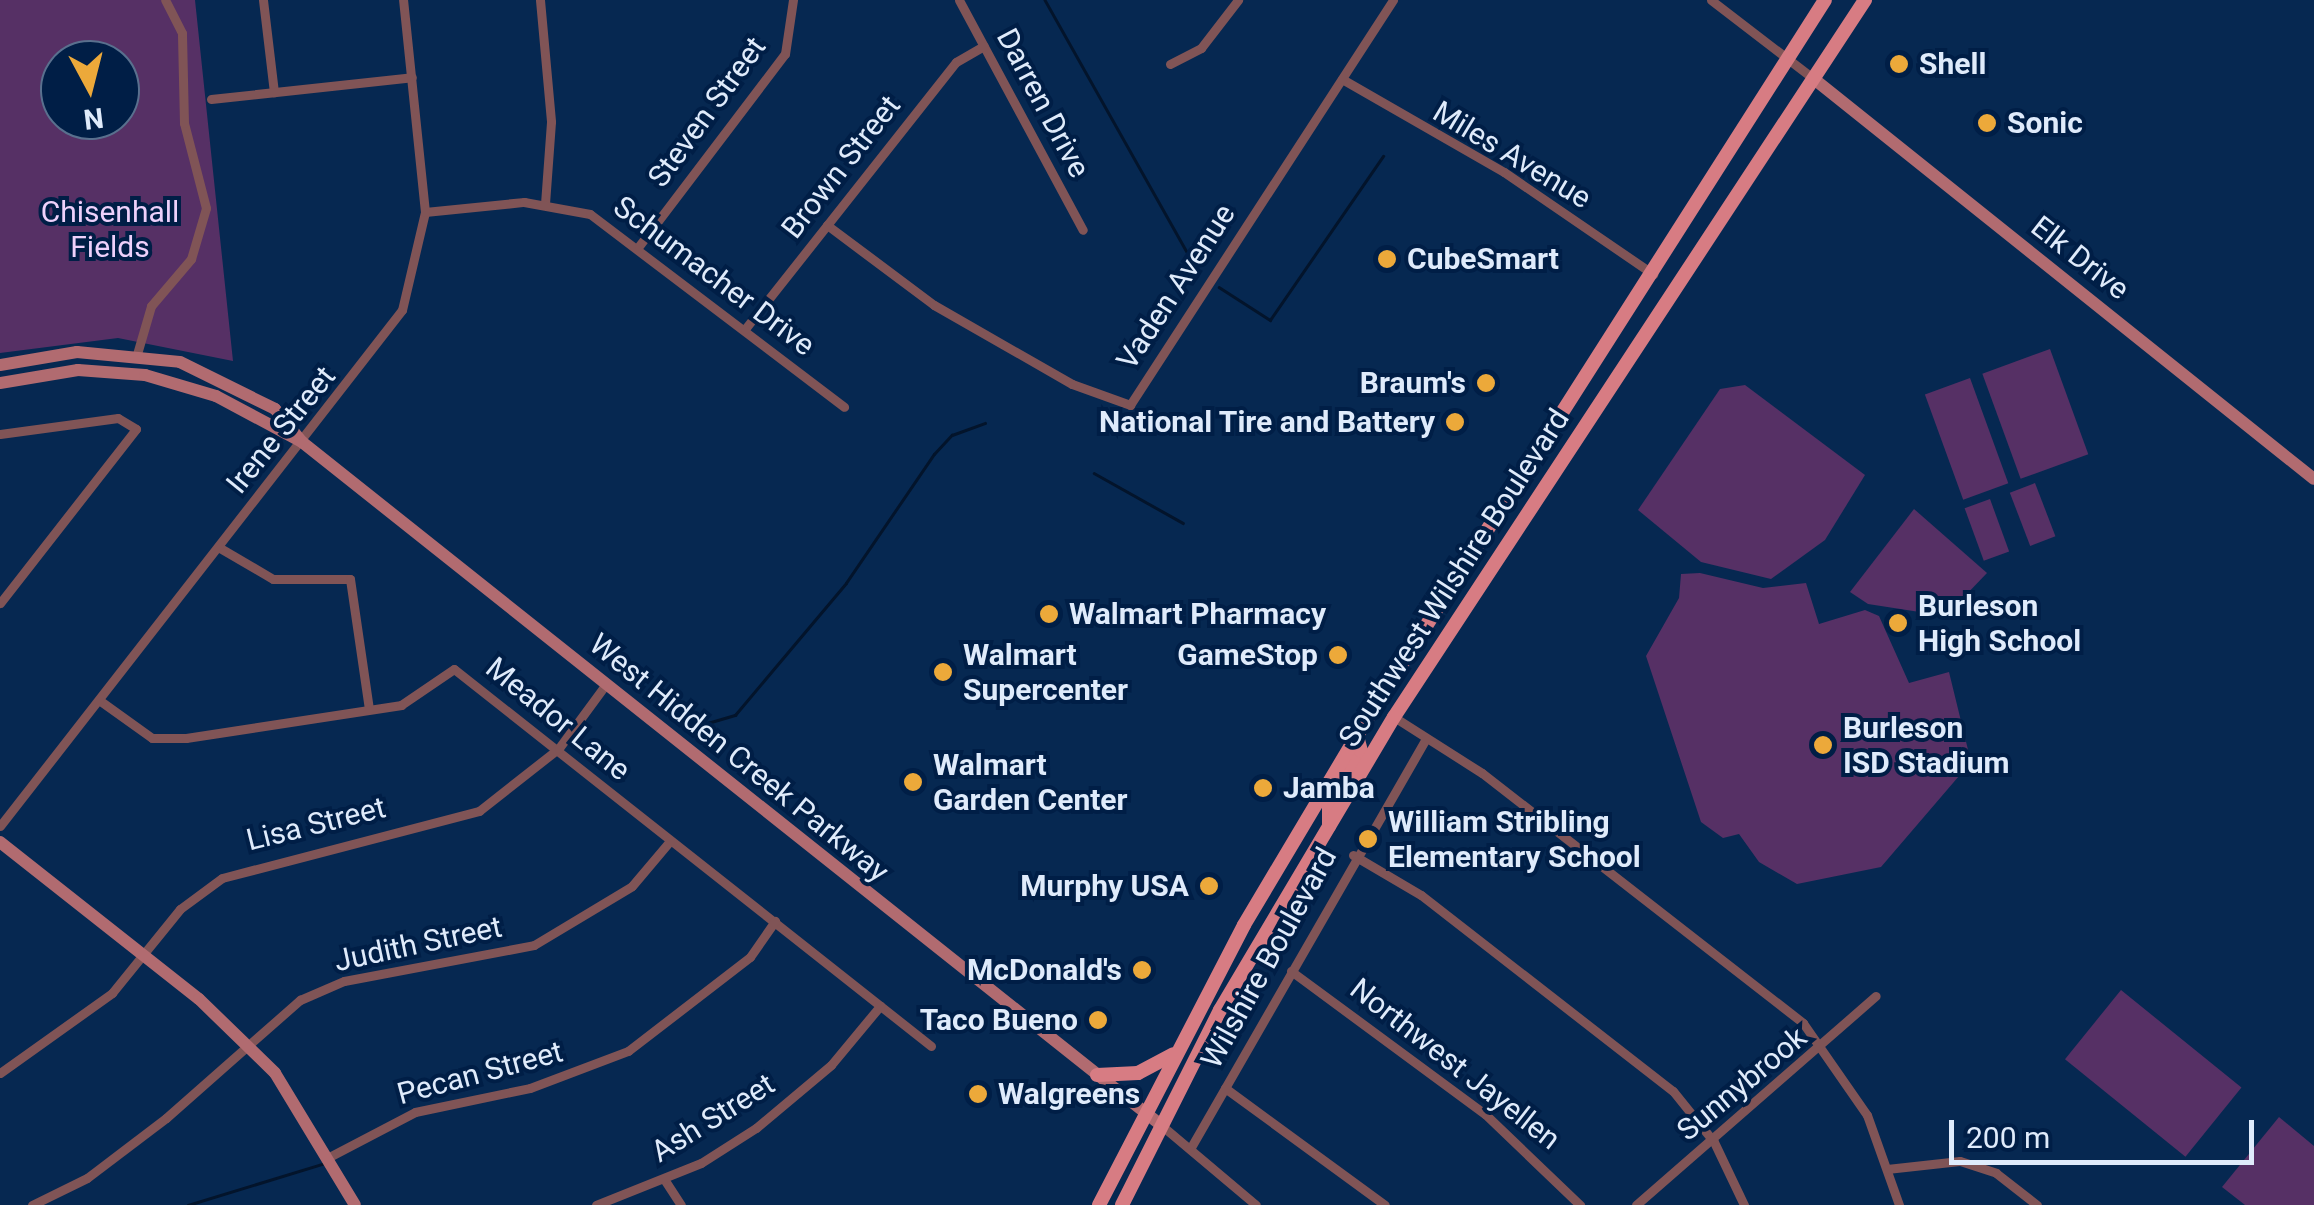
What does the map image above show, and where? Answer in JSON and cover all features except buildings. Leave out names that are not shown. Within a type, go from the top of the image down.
[{"type":"main road","name":"Southwest Wilshire Boulevard","points":[[1099,1205],[1177,1050],[1356,736],[1655,276],[1825,0]]},
{"type":"main road","name":"Southwest Wilshire Boulevard","points":[[1122,1205],[1161,1126],[1394,718],[1865,0]]},
{"type":"main road","name":"Elk Drive","points":[[1814,79],[2314,478]]},
{"type":"main road","name":"West Hidden Creek Parkway","points":[[0,365],[53,354],[138,354],[233,384],[291,421],[302,442]]},
{"type":"main road","name":"West Hidden Creek Parkway","points":[[0,383],[78,370],[145,375],[216,396],[302,442],[1161,1126]]},
{"type":"main road","points":[[1476,550],[1495,562]]},
{"type":"main road","points":[[1329,826],[1329,804],[1361,751],[1356,736]]},
{"type":"main road","points":[[0,842],[143,954],[250,1048],[330,1156],[354,1205]]},
{"type":"main road","points":[[1098,1075],[1138,1073],[1177,1050]]},
{"type":"street","points":[[138,354],[151,306],[191,259],[206,208],[184,123],[182,33],[164,0]]},
{"type":"street","points":[[263,0],[274,92]]},
{"type":"street","name":"Irene Street","points":[[0,826],[394,326],[416,276],[426,212],[403,0]]},
{"type":"street","points":[[540,0],[551,109],[544,203]]},
{"type":"street","name":"Steven Street","points":[[639,246],[785,54],[792,0]]},
{"type":"street","name":"Darren Drive","points":[[959,0],[1083,230]]},
{"type":"street","points":[[1170,64],[1201,48],[1238,0]]},
{"type":"street","name":"Vaden Avenue","points":[[827,225],[934,305],[1072,384],[1130,405],[1393,0]]},
{"type":"street","points":[[1710,0],[1814,79]]},
{"type":"street","name":"Brown Street","points":[[745,329],[956,62],[984,46]]},
{"type":"street","points":[[211,99],[412,78]]},
{"type":"street","name":"Miles Avenue","points":[[1342,80],[1504,172],[1655,276]]},
{"type":"street","name":"Schumacher Drive","points":[[426,212],[544,203],[590,214],[639,246],[844,407]]},
{"type":"street","points":[[0,434],[118,418],[135,425],[0,603]]},
{"type":"street","points":[[220,548],[273,579],[350,579],[368,710]]},
{"type":"street","name":"Meador Lane","points":[[99,700],[152,738],[419,700],[454,669],[560,748],[670,841],[931,1046]]},
{"type":"street","name":"Lisa Street","points":[[0,1073],[112,993],[180,909],[247,865],[479,811],[560,748],[606,684]]},
{"type":"street","points":[[1394,718],[1660,907],[1826,1048],[1887,1169],[1899,1205]]},
{"type":"street","name":"Wilshire Boulevard","points":[[1190,1150],[1353,855],[1425,740]]},
{"type":"street","name":"Judith Street","points":[[32,1205],[87,1178],[250,1048],[300,1000],[344,981],[534,945],[632,886],[670,841]]},
{"type":"street","points":[[1353,855],[1422,895],[1619,1047],[1714,1142],[1744,1205]]},
{"type":"street","name":"Pecan Street","points":[[330,1156],[415,1112],[530,1088],[628,1051],[750,956],[774,921]]},
{"type":"street","name":"Northwest Jayellen","points":[[1291,971],[1486,1114],[1580,1205]]},
{"type":"street","name":"Sunnybrook","points":[[1636,1205],[1826,1048],[1876,996]]},
{"type":"street","name":"Ash Street","points":[[596,1205],[664,1179],[795,1098],[880,1006]]},
{"type":"street","points":[[1225,1088],[1385,1205]]},
{"type":"street","points":[[1161,1126],[1256,1205]]},
{"type":"street","points":[[1887,1169],[1960,1161],[1996,1173],[2037,1205]]},
{"type":"street","points":[[664,1179],[681,1205]]},
{"type":"green space","name":"Chisenhall Fields","points":[[0,0],[195,0],[233,361],[118,338],[0,353]]},
{"type":"green space","points":[[2050,349],[2088,454],[2021,479],[1982,374]]},
{"type":"green space","points":[[1970,378],[2008,483],[1963,500],[1925,394]]},
{"type":"green space","points":[[1745,385],[1865,475],[1825,540],[1771,579],[1701,562],[1638,510],[1720,389]]},
{"type":"green space","points":[[2035,483],[2055,536],[2030,546],[2010,493]]},
{"type":"green space","points":[[1990,499],[2009,552],[1984,561],[1965,508]]},
{"type":"green space","points":[[1914,509],[1987,573],[1963,598],[1926,613],[1868,604],[1850,592]]},
{"type":"green space","name":"Burleson ISD Stadium","points":[[1700,573],[1763,588],[1806,583],[1819,624],[1865,610],[1879,616],[1909,683],[1949,672],[1971,762],[1881,867],[1797,884],[1759,862],[1739,834],[1723,838],[1701,822],[1646,656],[1679,598],[1681,574]]},
{"type":"green space","points":[[2121,990],[2241,1088],[2185,1157],[2065,1059]]},
{"type":"green space","points":[[2279,1117],[2314,1146],[2314,1205],[2245,1205],[2222,1187]]},
{"type":"waterway","points":[[1045,0],[1199,273]]},
{"type":"waterway","points":[[1219,287],[1270,320],[1383,156]]},
{"type":"waterway","points":[[694,727],[735,715],[846,583],[934,454],[952,435],[985,423]]},
{"type":"waterway","points":[[1094,473],[1183,523]]},
{"type":"waterway","points":[[188,1205],[322,1164]]},
{"type":"place","name":"Shell","points":[[1899,64]]},
{"type":"place","name":"Sonic","points":[[1987,123]]},
{"type":"place","name":"CubeSmart","points":[[1387,259]]},
{"type":"place","name":"Braum's","points":[[1486,383]]},
{"type":"place","name":"National Tire and Battery","points":[[1455,422]]},
{"type":"place","name":"Walmart Pharmacy","points":[[1049,614]]},
{"type":"place","name":"Burleson High School","points":[[1898,623]]},
{"type":"place","name":"GameStop","points":[[1338,655]]},
{"type":"place","name":"Walmart Supercenter","points":[[943,672]]},
{"type":"place","name":"Burleson ISD Stadium","points":[[1823,745]]},
{"type":"place","name":"Walmart Garden Center","points":[[913,782]]},
{"type":"place","name":"Jamba","points":[[1263,788]]},
{"type":"place","name":"William Stribling Elementary School","points":[[1368,839]]},
{"type":"place","name":"Murphy USA","points":[[1209,886]]},
{"type":"place","name":"McDonald's","points":[[1142,970]]},
{"type":"place","name":"Taco Bueno","points":[[1098,1020]]},
{"type":"place","name":"Walgreens","points":[[978,1094]]}]
